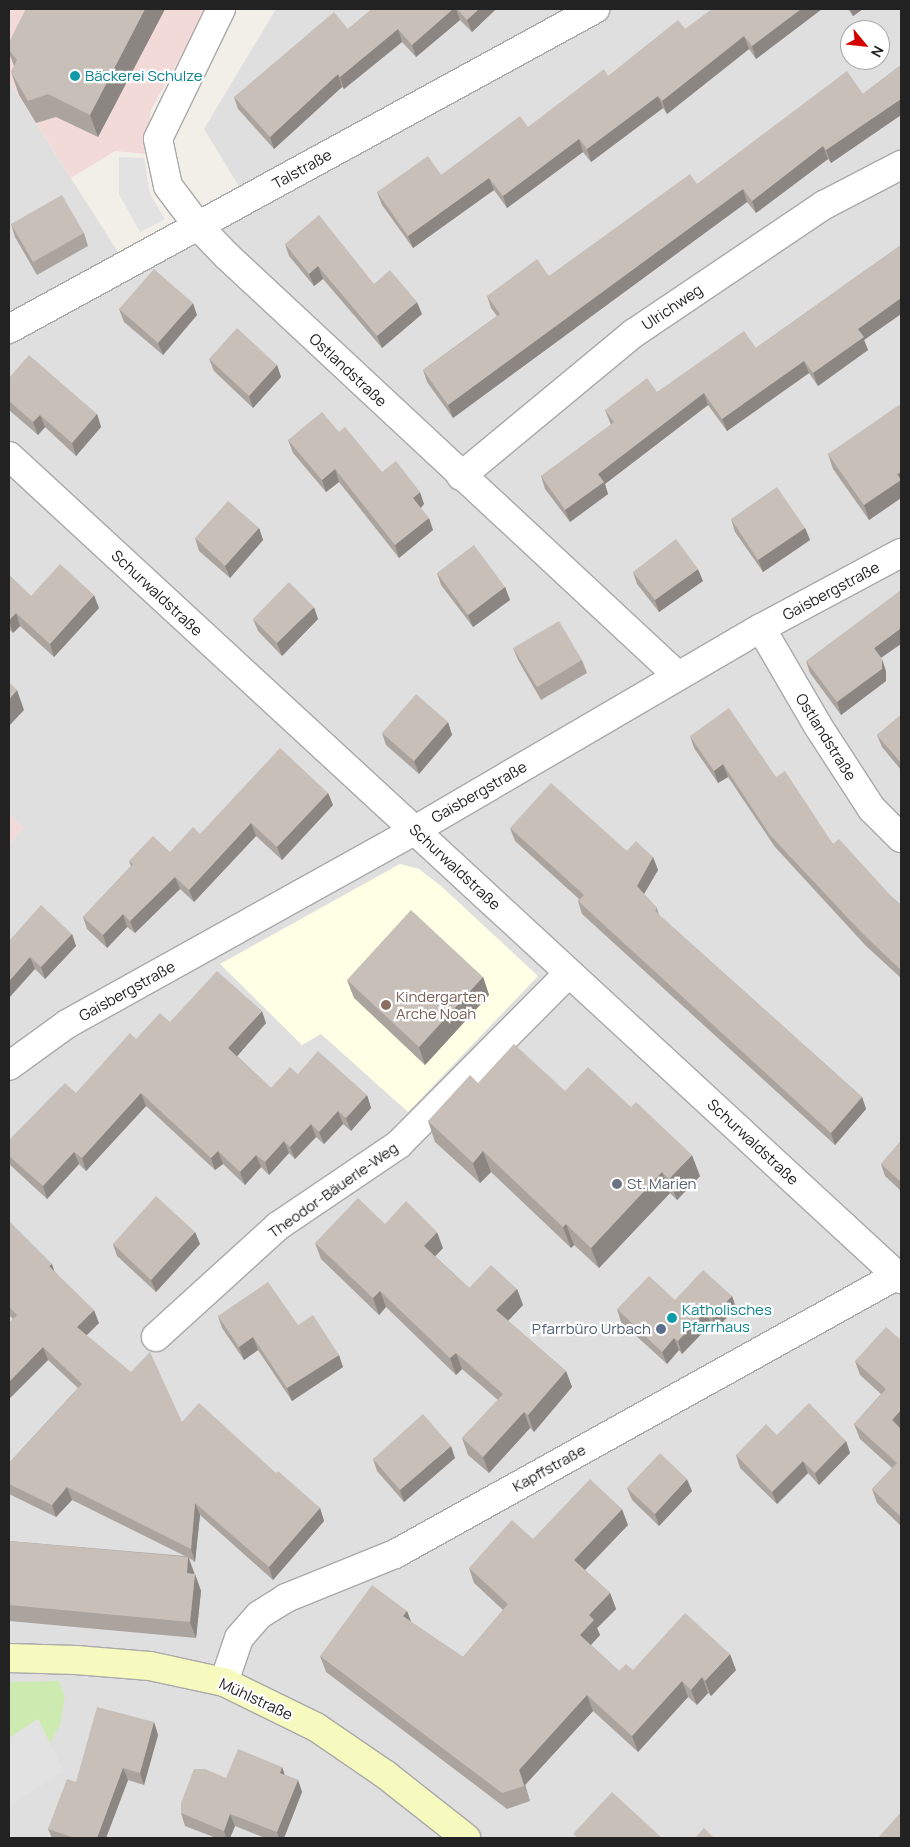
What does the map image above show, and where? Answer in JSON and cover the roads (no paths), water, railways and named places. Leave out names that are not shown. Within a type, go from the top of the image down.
[{"type":"street","name":"Ostlandstraße","points":[[222,9],[158,139],[168,186],[198,226],[461,476],[678,676]]},
{"type":"street","name":"Talstraße","points":[[9,329],[595,9]]},
{"type":"street","name":"Ulrichweg","points":[[461,476],[634,333],[824,205],[901,165]]},
{"type":"street","name":"Schurwaldstraße","points":[[9,456],[569,973],[900,1275]]},
{"type":"street","name":"Gaisbergstraße","points":[[9,1066],[68,1024],[415,830],[761,628],[901,553]]},
{"type":"street","name":"Ostlandstraße","points":[[761,628],[818,726],[872,809],[901,838]]},
{"type":"street","name":"Theodor-Bäuerle-Weg","points":[[156,1337],[278,1226],[399,1144],[569,973]]},
{"type":"street","name":"Kapffstraße","points":[[224,1682],[239,1638],[259,1615],[286,1598],[395,1554],[900,1275]]},
{"type":"street","name":"Mühlstraße","points":[[9,1658],[76,1660],[150,1666],[224,1682],[316,1727],[386,1775],[466,1838]]},
{"type":"place","name":"Bäckerei Schulze","points":[[75,76]]},
{"type":"place","name":"Kindergarten Arche Noah","points":[[386,1005]]},
{"type":"place","name":"St. Marien","points":[[617,1184]]},
{"type":"place","name":"Katholisches Pfarrhaus","points":[[672,1318]]},
{"type":"place","name":"Pfarrbüro Urbach","points":[[661,1329]]}]
